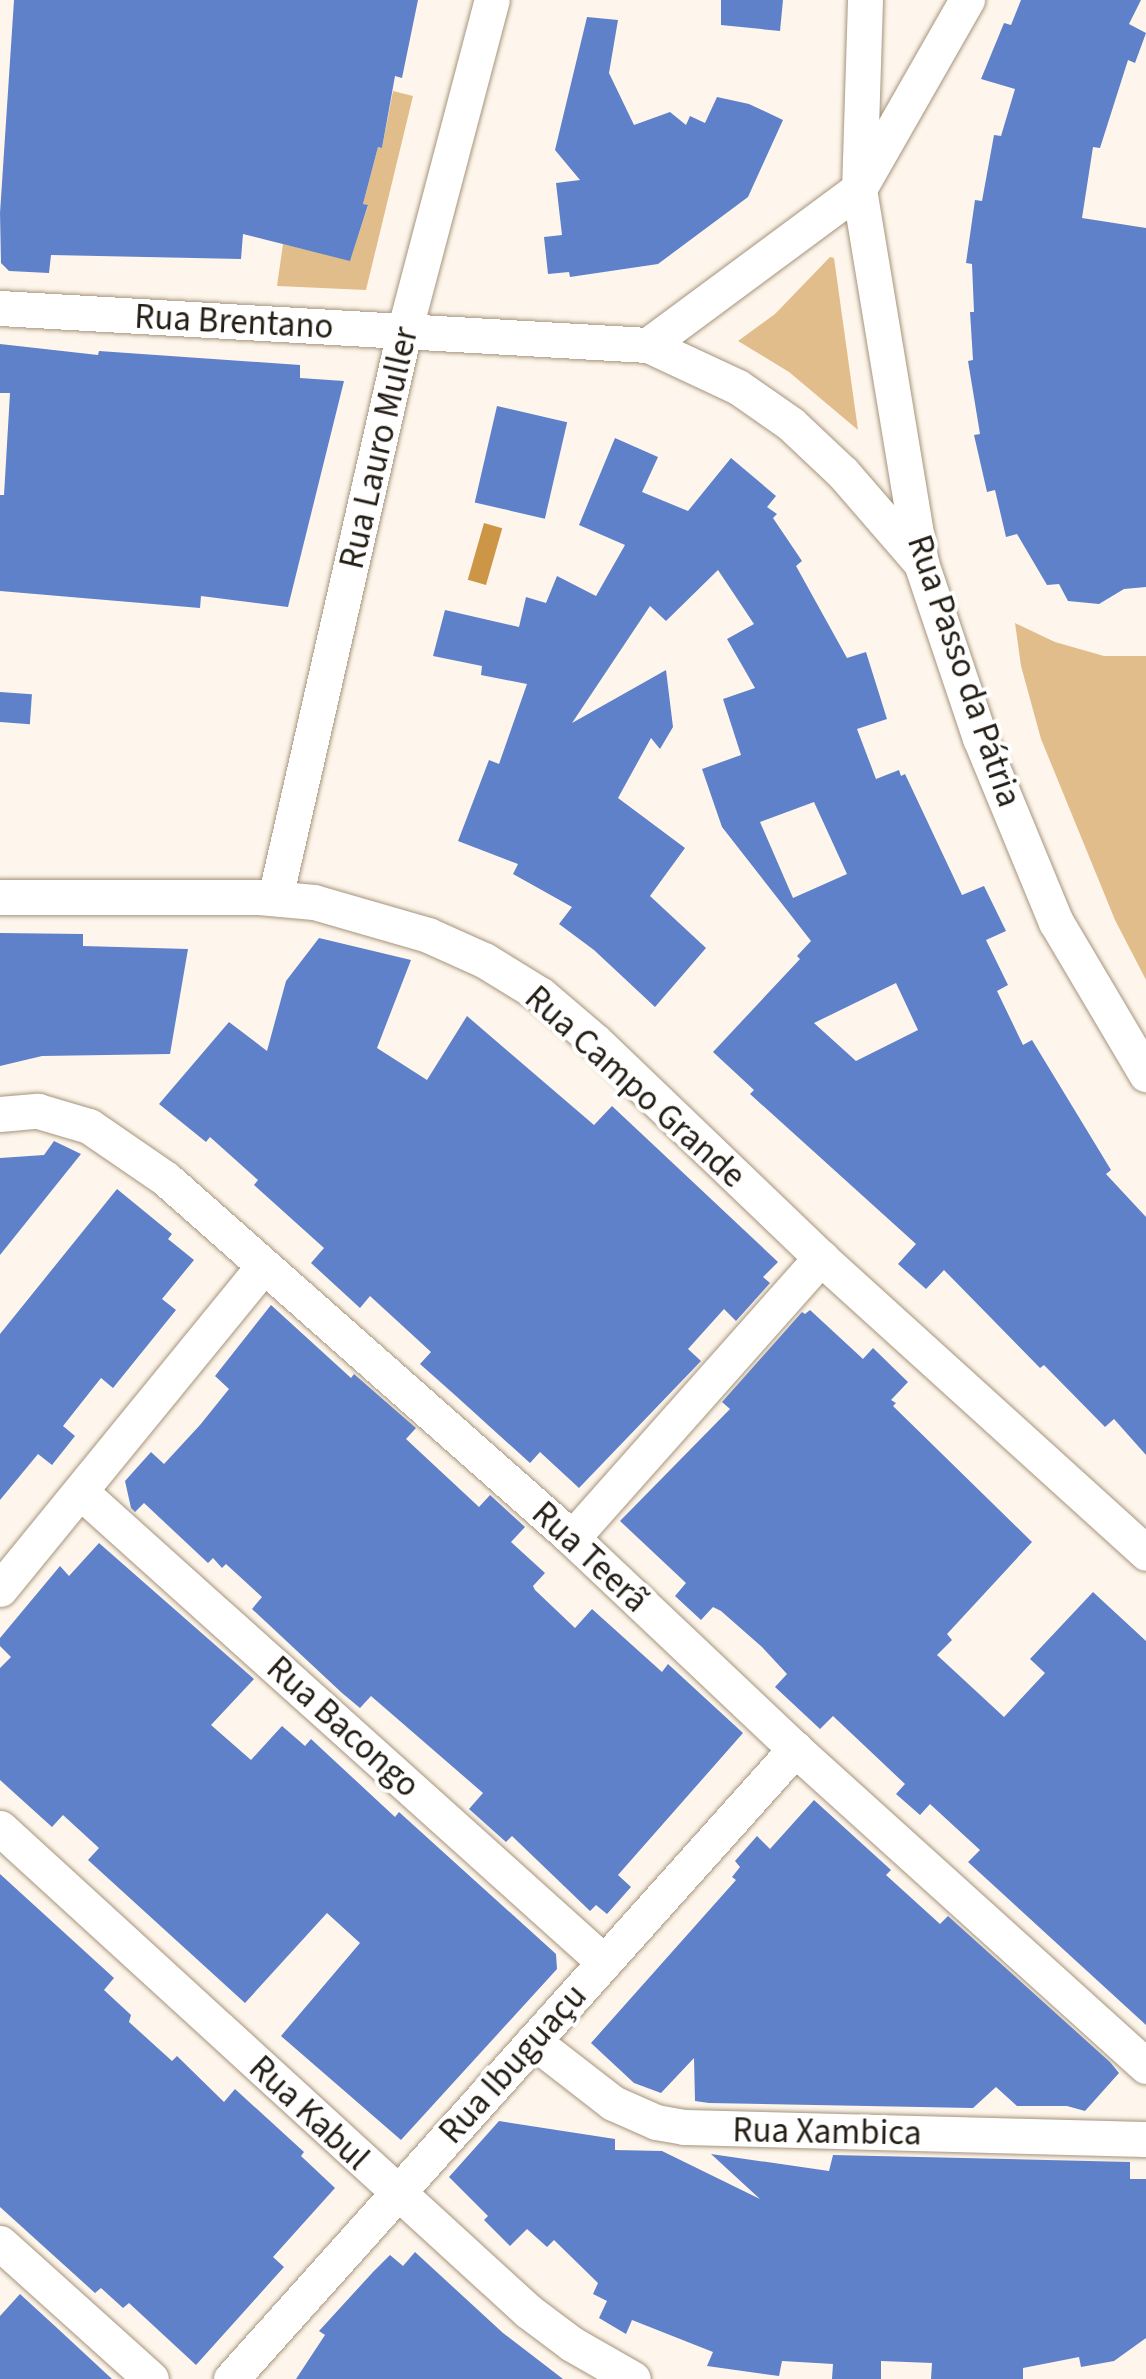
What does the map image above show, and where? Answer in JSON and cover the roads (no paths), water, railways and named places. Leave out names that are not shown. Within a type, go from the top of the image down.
[{"type":"street","name":"Rua Lauro Muller","points":[[275,898],[404,332],[492,0]]},
{"type":"street","name":"Rua Passo da Pátria","points":[[866,0],[859,189],[921,563],[980,738],[1056,922],[1146,1074]]},
{"type":"street","points":[[648,345],[859,189],[967,0]]},
{"type":"street","name":"Rua Brentano","points":[[0,308],[648,345],[738,386],[791,424],[843,473],[921,563]]},
{"type":"street","name":"Rua Campo Grande","points":[[0,897],[275,898],[361,913],[428,935],[484,960],[541,996],[596,1042],[820,1258],[1146,1553]]},
{"type":"street","name":"Rua Teerã","points":[[0,1114],[38,1111],[89,1126],[166,1179],[572,1538],[795,1749],[1146,2066]]},
{"type":"street","points":[[572,1538],[820,1258]]},
{"type":"street","points":[[0,1590],[263,1266]]},
{"type":"street","name":"Rua Bacongo","points":[[82,1493],[604,1962]]},
{"type":"street","name":"Rua Ibuguaçu","points":[[232,2379],[795,1749]]},
{"type":"street","name":"Rua Kabul","points":[[0,1828],[528,2311],[572,2344],[633,2379]]},
{"type":"street","name":"Rua Xambica","points":[[533,2041],[613,2102],[656,2122],[684,2127],[1146,2139]]},
{"type":"street","points":[[0,2243],[152,2379]]}]
